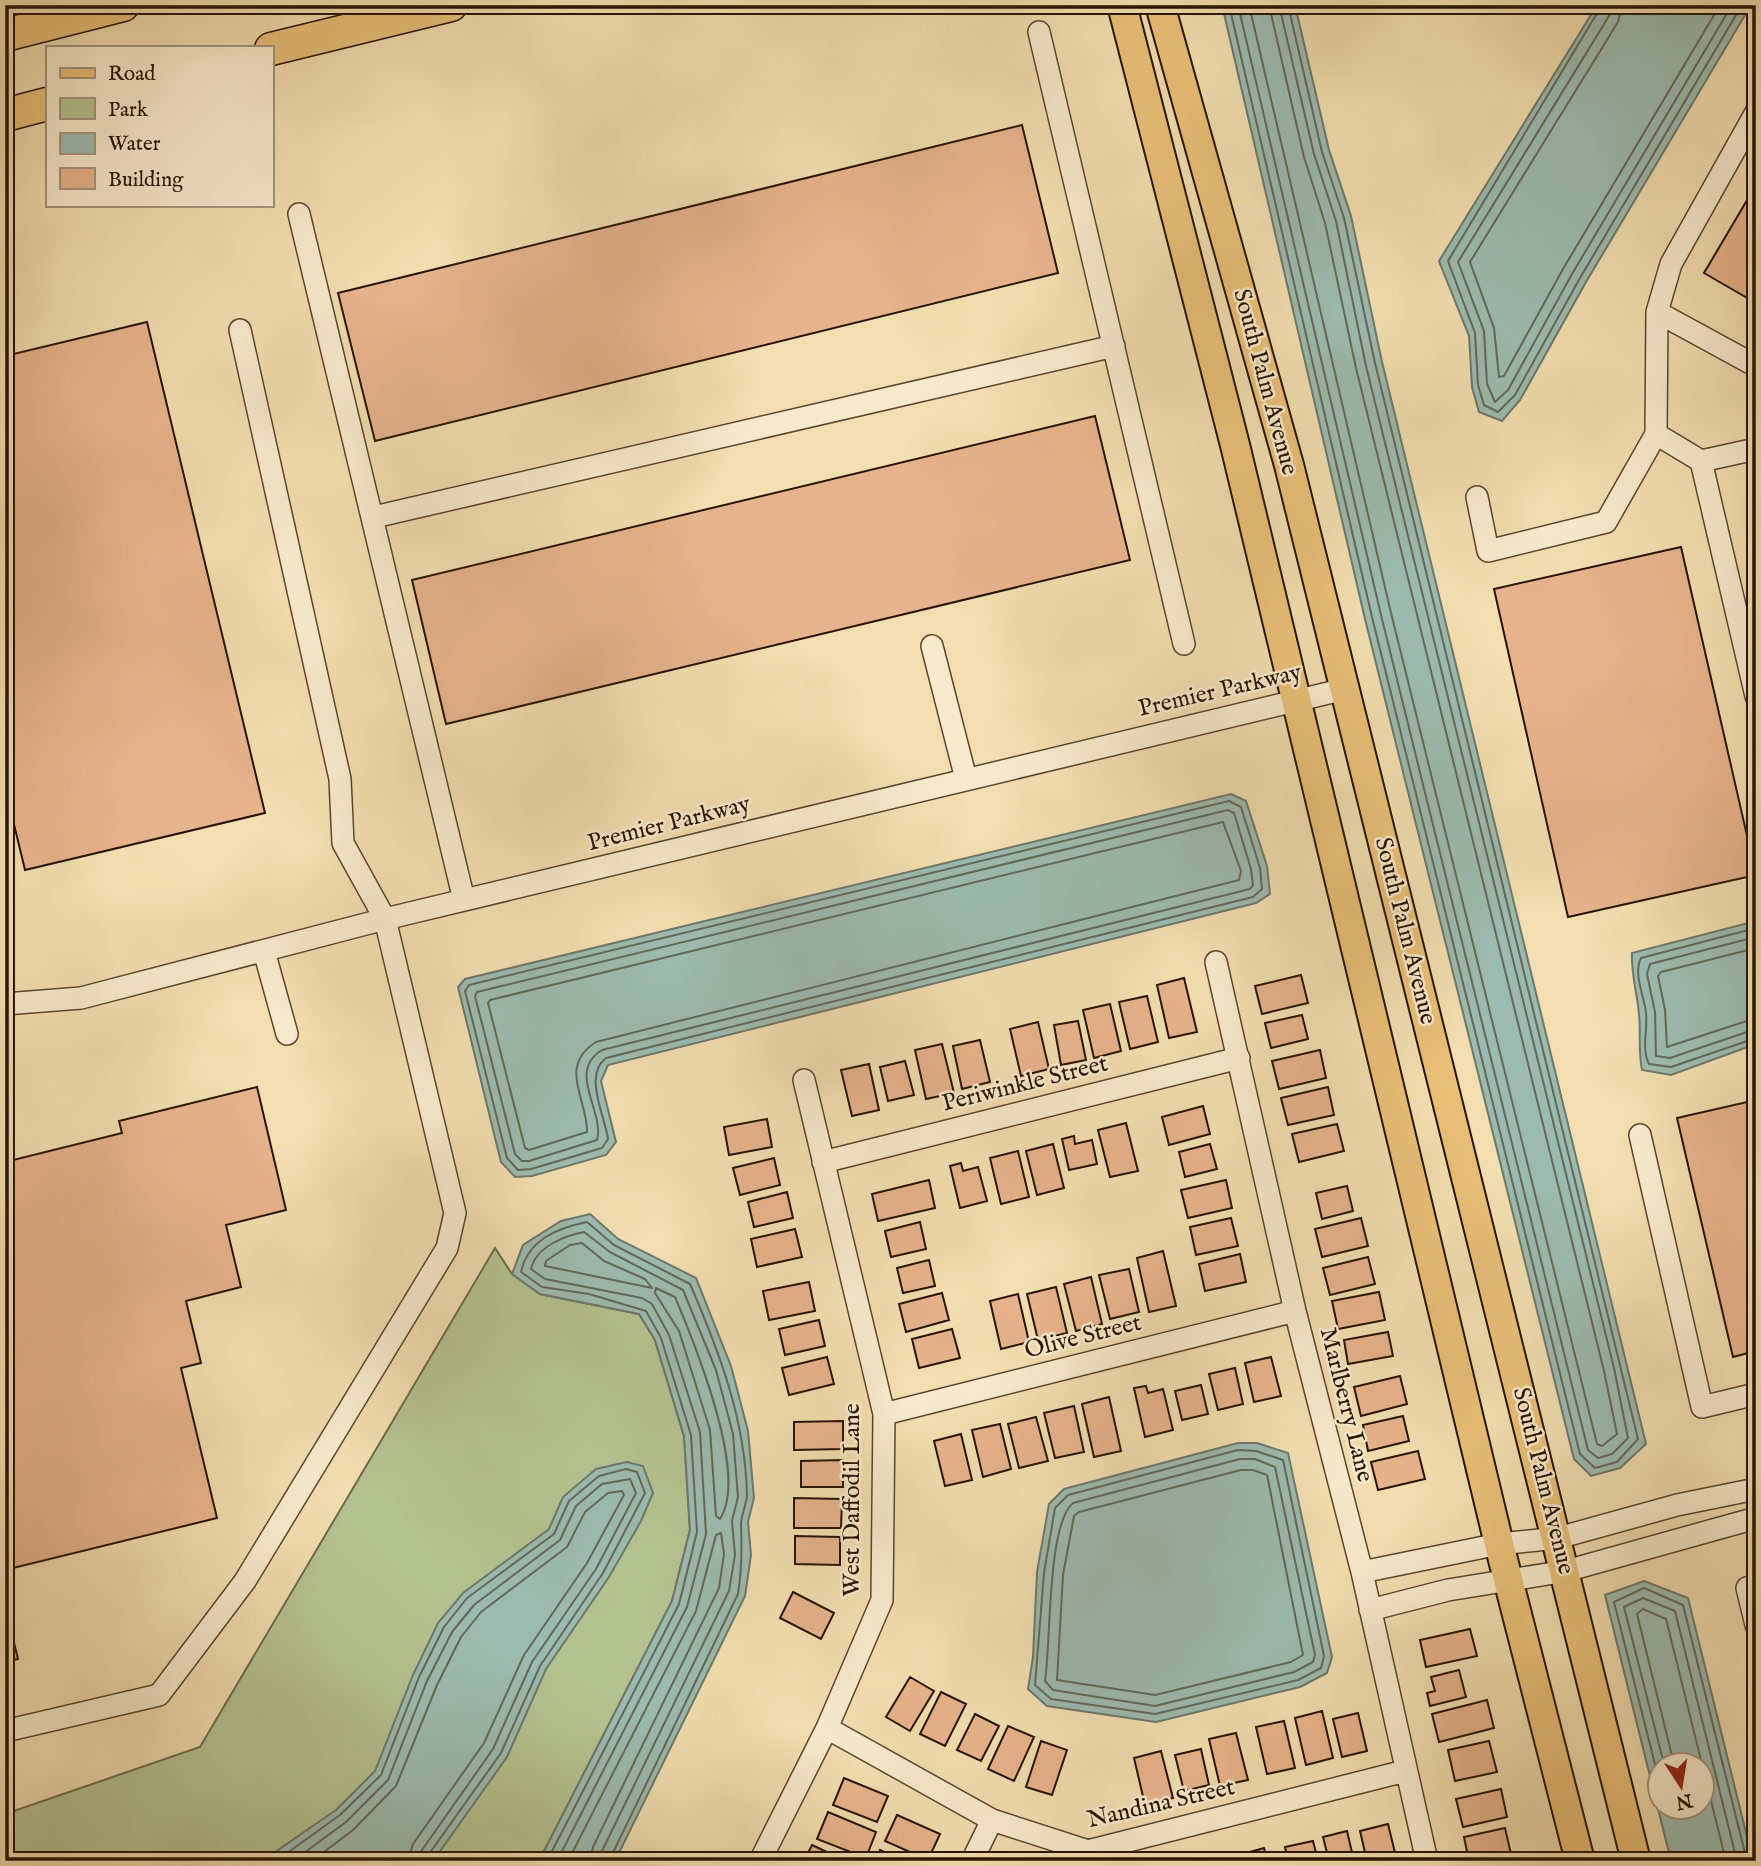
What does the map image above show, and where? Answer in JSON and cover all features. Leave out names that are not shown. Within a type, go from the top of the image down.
[{"type":"highway","points":[[5,35],[123,5]]},
{"type":"highway","points":[[273,49],[451,5]]},
{"type":"highway","points":[[5,115],[46,104]]},
{"type":"main road","name":"South Palm Avenue","points":[[1122,5],[1235,445],[1499,1544],[1580,1861]]},
{"type":"main road","name":"South Palm Avenue","points":[[1160,5],[1289,465],[1558,1538],[1636,1861]]},
{"type":"street","points":[[1039,32],[1184,644]]},
{"type":"street","points":[[1477,497],[1489,551],[1606,522],[1656,434],[1657,312],[1671,264],[1756,112]]},
{"type":"street","points":[[299,214],[464,900]]},
{"type":"street","points":[[1657,312],[1756,366]]},
{"type":"street","points":[[5,1731],[159,1695],[245,1581],[447,1248],[455,1213],[385,919],[343,843],[340,779],[240,330]]},
{"type":"street","points":[[374,517],[1114,346]]},
{"type":"street","points":[[1656,434],[1701,461],[1756,449]]},
{"type":"street","points":[[1701,461],[1756,696]]},
{"type":"street","points":[[932,646],[965,779]]},
{"type":"street","name":"Premier Parkway","points":[[5,1004],[81,998],[385,919],[1345,689]]},
{"type":"street","points":[[264,951],[287,1034]]},
{"type":"street","name":"Marlberry Lane","points":[[1216,962],[1295,1311],[1362,1572],[1427,1861]]},
{"type":"street","name":"Periwinkle Street","points":[[823,1162],[1239,1058]]},
{"type":"street","name":"West Daffodil Lane","points":[[760,1861],[827,1728],[882,1600],[884,1414],[804,1080]]},
{"type":"street","points":[[1640,1135],[1702,1407],[1756,1394]]},
{"type":"street","name":"Olive Street","points":[[884,1414],[1295,1311]]},
{"type":"street","points":[[1362,1572],[1499,1544],[1558,1538],[1677,1505],[1756,1489]]},
{"type":"street","points":[[1370,1609],[1448,1590],[1566,1571],[1756,1518]]},
{"type":"street","points":[[1756,1586],[1747,1588],[1756,1625]]},
{"type":"street","name":"Nandina Street","points":[[827,1728],[992,1820],[1088,1851],[1405,1771]]},
{"type":"street","points":[[972,1861],[992,1820]]},
{"type":"green space","points":[[495,1248],[512,1274],[540,1294],[639,1314],[655,1340],[684,1436],[690,1530],[672,1601],[539,1861],[5,1861],[5,1814],[200,1747]]},
{"type":"water","points":[[1222,5],[1295,5],[1329,150],[1351,216],[1382,362],[1646,1444],[1620,1468],[1591,1476],[1574,1459],[1365,619]]},
{"type":"water","points":[[1597,5],[1751,5],[1586,282],[1520,400],[1502,421],[1479,412],[1472,387],[1469,336],[1439,261]]},
{"type":"water","points":[[1231,794],[1246,801],[1267,866],[1270,894],[1256,903],[608,1065],[601,1081],[616,1142],[606,1155],[532,1176],[515,1177],[501,1162],[458,987],[465,979]]},
{"type":"water","points":[[1756,921],[1756,1044],[1671,1075],[1642,1070],[1632,953]]},
{"type":"water","points":[[590,1214],[618,1239],[696,1278],[731,1366],[748,1431],[754,1498],[748,1522],[751,1555],[745,1596],[615,1861],[539,1861],[672,1601],[690,1530],[684,1436],[655,1340],[639,1314],[540,1294],[512,1274],[523,1245],[561,1221]]},
{"type":"water","points":[[1238,1443],[1257,1443],[1288,1453],[1332,1657],[1327,1673],[1300,1687],[1156,1722],[1047,1706],[1028,1689],[1033,1657],[1037,1572],[1049,1504],[1064,1489]]},
{"type":"water","points":[[627,1462],[643,1466],[653,1493],[641,1521],[609,1577],[546,1669],[507,1757],[433,1861],[262,1861],[336,1810],[375,1771],[413,1675],[438,1623],[463,1593],[549,1529],[563,1497],[596,1469]]},
{"type":"water","points":[[1644,1581],[1688,1598],[1753,1861],[1671,1861],[1661,1820],[1716,1820],[1716,1750],[1646,1750],[1646,1760],[1605,1595]]},
{"type":"building","points":[[1022,125],[1058,273],[375,441],[338,293]]},
{"type":"building","points":[[1756,185],[1756,303],[1704,273]]},
{"type":"building","points":[[147,322],[265,813],[25,870],[5,787],[5,356]]},
{"type":"building","points":[[1095,416],[1130,560],[446,724],[412,580]]},
{"type":"building","points":[[1681,547],[1756,875],[1568,917],[1494,589]]},
{"type":"building","points":[[1301,975],[1308,1003],[1262,1014],[1255,986]]},
{"type":"building","points":[[1184,978],[1197,1032],[1169,1038],[1157,985]]},
{"type":"building","points":[[1147,996],[1158,1042],[1130,1049],[1119,1002]]},
{"type":"building","points":[[1110,1004],[1121,1051],[1094,1058],[1083,1010]]},
{"type":"building","points":[[1302,1015],[1308,1039],[1271,1048],[1265,1023]]},
{"type":"building","points":[[1078,1021],[1086,1060],[1061,1065],[1054,1025]]},
{"type":"building","points":[[1038,1022],[1049,1069],[1021,1076],[1010,1029]]},
{"type":"building","points":[[980,1040],[990,1082],[962,1089],[953,1046]]},
{"type":"building","points":[[942,1044],[954,1093],[926,1099],[915,1050]]},
{"type":"building","points":[[1320,1050],[1326,1078],[1279,1089],[1272,1061]]},
{"type":"building","points":[[905,1061],[914,1095],[888,1101],[880,1067]]},
{"type":"building","points":[[869,1064],[879,1110],[852,1116],[841,1070]]},
{"type":"building","points":[[257,1087],[286,1210],[226,1225],[241,1287],[186,1301],[201,1363],[181,1368],[217,1518],[5,1570],[5,1162],[122,1133],[119,1121]]},
{"type":"building","points":[[1328,1087],[1334,1115],[1288,1125],[1281,1098]]},
{"type":"building","points":[[1756,1100],[1756,1351],[1733,1357],[1677,1118]]},
{"type":"building","points":[[1203,1106],[1210,1134],[1169,1145],[1162,1117]]},
{"type":"building","points":[[767,1119],[772,1147],[729,1155],[724,1127]]},
{"type":"building","points":[[1126,1123],[1138,1171],[1110,1177],[1098,1130]]},
{"type":"building","points":[[1337,1124],[1344,1151],[1299,1162],[1292,1134]]},
{"type":"building","points":[[1074,1136],[1075,1144],[1092,1140],[1097,1164],[1069,1170],[1062,1139]]},
{"type":"building","points":[[1053,1144],[1064,1188],[1037,1195],[1026,1151]]},
{"type":"building","points":[[1210,1144],[1217,1169],[1185,1177],[1179,1152]]},
{"type":"building","points":[[1018,1151],[1029,1197],[1001,1204],[990,1158]]},
{"type":"building","points":[[774,1158],[780,1185],[740,1195],[733,1168]]},
{"type":"building","points":[[961,1163],[963,1171],[978,1167],[987,1201],[960,1208],[950,1166]]},
{"type":"building","points":[[929,1180],[935,1208],[878,1221],[872,1194]]},
{"type":"building","points":[[1226,1180],[1232,1208],[1188,1218],[1181,1190]]},
{"type":"building","points":[[1347,1186],[1353,1211],[1322,1219],[1316,1193]]},
{"type":"building","points":[[787,1192],[793,1218],[754,1227],[748,1202]]},
{"type":"building","points":[[1231,1218],[1238,1246],[1196,1255],[1190,1227]]},
{"type":"building","points":[[1361,1218],[1368,1246],[1322,1257],[1315,1229]]},
{"type":"building","points":[[920,1222],[926,1249],[891,1257],[885,1231]]},
{"type":"building","points":[[795,1229],[802,1257],[757,1267],[751,1239]]},
{"type":"building","points":[[1163,1251],[1176,1306],[1149,1312],[1137,1258]]},
{"type":"building","points":[[1240,1254],[1246,1282],[1205,1291],[1199,1264]]},
{"type":"building","points":[[1368,1257],[1375,1284],[1330,1295],[1323,1268]]},
{"type":"building","points":[[929,1260],[935,1286],[903,1293],[897,1268]]},
{"type":"building","points":[[1129,1269],[1139,1312],[1110,1319],[1099,1275]]},
{"type":"building","points":[[1091,1277],[1102,1324],[1076,1331],[1064,1284]]},
{"type":"building","points":[[809,1282],[815,1311],[769,1320],[763,1291]]},
{"type":"building","points":[[1056,1287],[1067,1333],[1038,1340],[1027,1294]]},
{"type":"building","points":[[1379,1292],[1385,1320],[1338,1329],[1332,1301]]},
{"type":"building","points":[[942,1293],[949,1320],[906,1332],[899,1304]]},
{"type":"building","points":[[1018,1294],[1029,1342],[1001,1349],[990,1301]]},
{"type":"building","points":[[819,1320],[825,1346],[785,1355],[779,1329]]},
{"type":"building","points":[[952,1329],[960,1358],[919,1368],[912,1339]]},
{"type":"building","points":[[1388,1332],[1393,1356],[1348,1364],[1344,1340]]},
{"type":"building","points":[[827,1357],[834,1384],[789,1395],[782,1368]]},
{"type":"building","points":[[1271,1357],[1281,1396],[1254,1402],[1245,1363]]},
{"type":"building","points":[[1235,1368],[1243,1404],[1218,1410],[1209,1374]]},
{"type":"building","points":[[1400,1376],[1407,1404],[1361,1416],[1354,1387]]},
{"type":"building","points":[[1201,1385],[1208,1414],[1182,1420],[1175,1391]]},
{"type":"building","points":[[1146,1386],[1148,1393],[1163,1389],[1173,1430],[1145,1437],[1134,1388]]},
{"type":"building","points":[[1109,1397],[1121,1451],[1094,1457],[1082,1404]]},
{"type":"building","points":[[1074,1406],[1084,1452],[1055,1458],[1044,1413]]},
{"type":"building","points":[[1403,1416],[1409,1441],[1368,1451],[1363,1425]]},
{"type":"building","points":[[1036,1417],[1048,1461],[1019,1468],[1008,1424]]},
{"type":"building","points":[[843,1421],[843,1449],[794,1450],[794,1422]]},
{"type":"building","points":[[1000,1424],[1011,1469],[983,1477],[972,1430]]},
{"type":"building","points":[[961,1434],[972,1480],[945,1486],[934,1441]]},
{"type":"building","points":[[1418,1451],[1425,1479],[1378,1490],[1371,1462]]},
{"type":"building","points":[[843,1460],[843,1487],[801,1487],[801,1461]]},
{"type":"building","points":[[794,1498],[842,1499],[841,1528],[794,1528]]},
{"type":"building","points":[[795,1536],[840,1537],[840,1565],[795,1564]]},
{"type":"building","points":[[793,1592],[834,1613],[821,1639],[780,1618]]},
{"type":"building","points":[[5,1606],[18,1659],[5,1662]]},
{"type":"building","points":[[1470,1629],[1477,1656],[1426,1667],[1420,1640]]},
{"type":"building","points":[[1459,1670],[1466,1697],[1430,1706],[1427,1693],[1435,1691],[1431,1677]]},
{"type":"building","points":[[910,1677],[934,1691],[910,1731],[886,1717]]},
{"type":"building","points":[[941,1692],[966,1704],[945,1746],[920,1734]]},
{"type":"building","points":[[1487,1700],[1494,1728],[1439,1742],[1432,1714]]},
{"type":"building","points":[[1322,1711],[1333,1758],[1306,1765],[1295,1718]]},
{"type":"building","points":[[1358,1713],[1367,1751],[1342,1757],[1333,1719]]},
{"type":"building","points":[[975,1714],[999,1726],[981,1761],[957,1750]]},
{"type":"building","points":[[1284,1721],[1295,1768],[1267,1774],[1256,1727]]},
{"type":"building","points":[[1008,1726],[1034,1737],[1014,1781],[988,1769]]},
{"type":"building","points":[[1236,1733],[1248,1780],[1220,1786],[1209,1739]]},
{"type":"building","points":[[1041,1741],[1067,1750],[1052,1795],[1026,1787]]},
{"type":"building","points":[[1489,1741],[1497,1772],[1455,1781],[1448,1750]]},
{"type":"building","points":[[1201,1749],[1209,1785],[1184,1791],[1175,1755]]},
{"type":"building","points":[[1161,1751],[1173,1798],[1145,1805],[1134,1758]]},
{"type":"building","points":[[844,1778],[888,1796],[877,1822],[833,1805]]},
{"type":"building","points":[[1501,1789],[1507,1817],[1463,1827],[1456,1799]]},
{"type":"building","points":[[828,1812],[876,1832],[866,1858],[817,1839]]},
{"type":"building","points":[[897,1815],[940,1834],[928,1860],[885,1841]]},
{"type":"building","points":[[1388,1824],[1397,1861],[1367,1861],[1360,1831]]},
{"type":"building","points":[[1505,1828],[1511,1854],[1469,1861],[1464,1837]]},
{"type":"building","points":[[1347,1831],[1354,1861],[1329,1861],[1323,1837]]},
{"type":"building","points":[[1313,1841],[1318,1861],[1288,1861],[1285,1847]]},
{"type":"building","points":[[812,1845],[846,1861],[804,1861]]},
{"type":"building","points":[[1264,1848],[1267,1861],[1239,1861],[1252,1857],[1250,1852]]},
{"type":"building","points":[[880,1850],[903,1861],[875,1861]]}]
